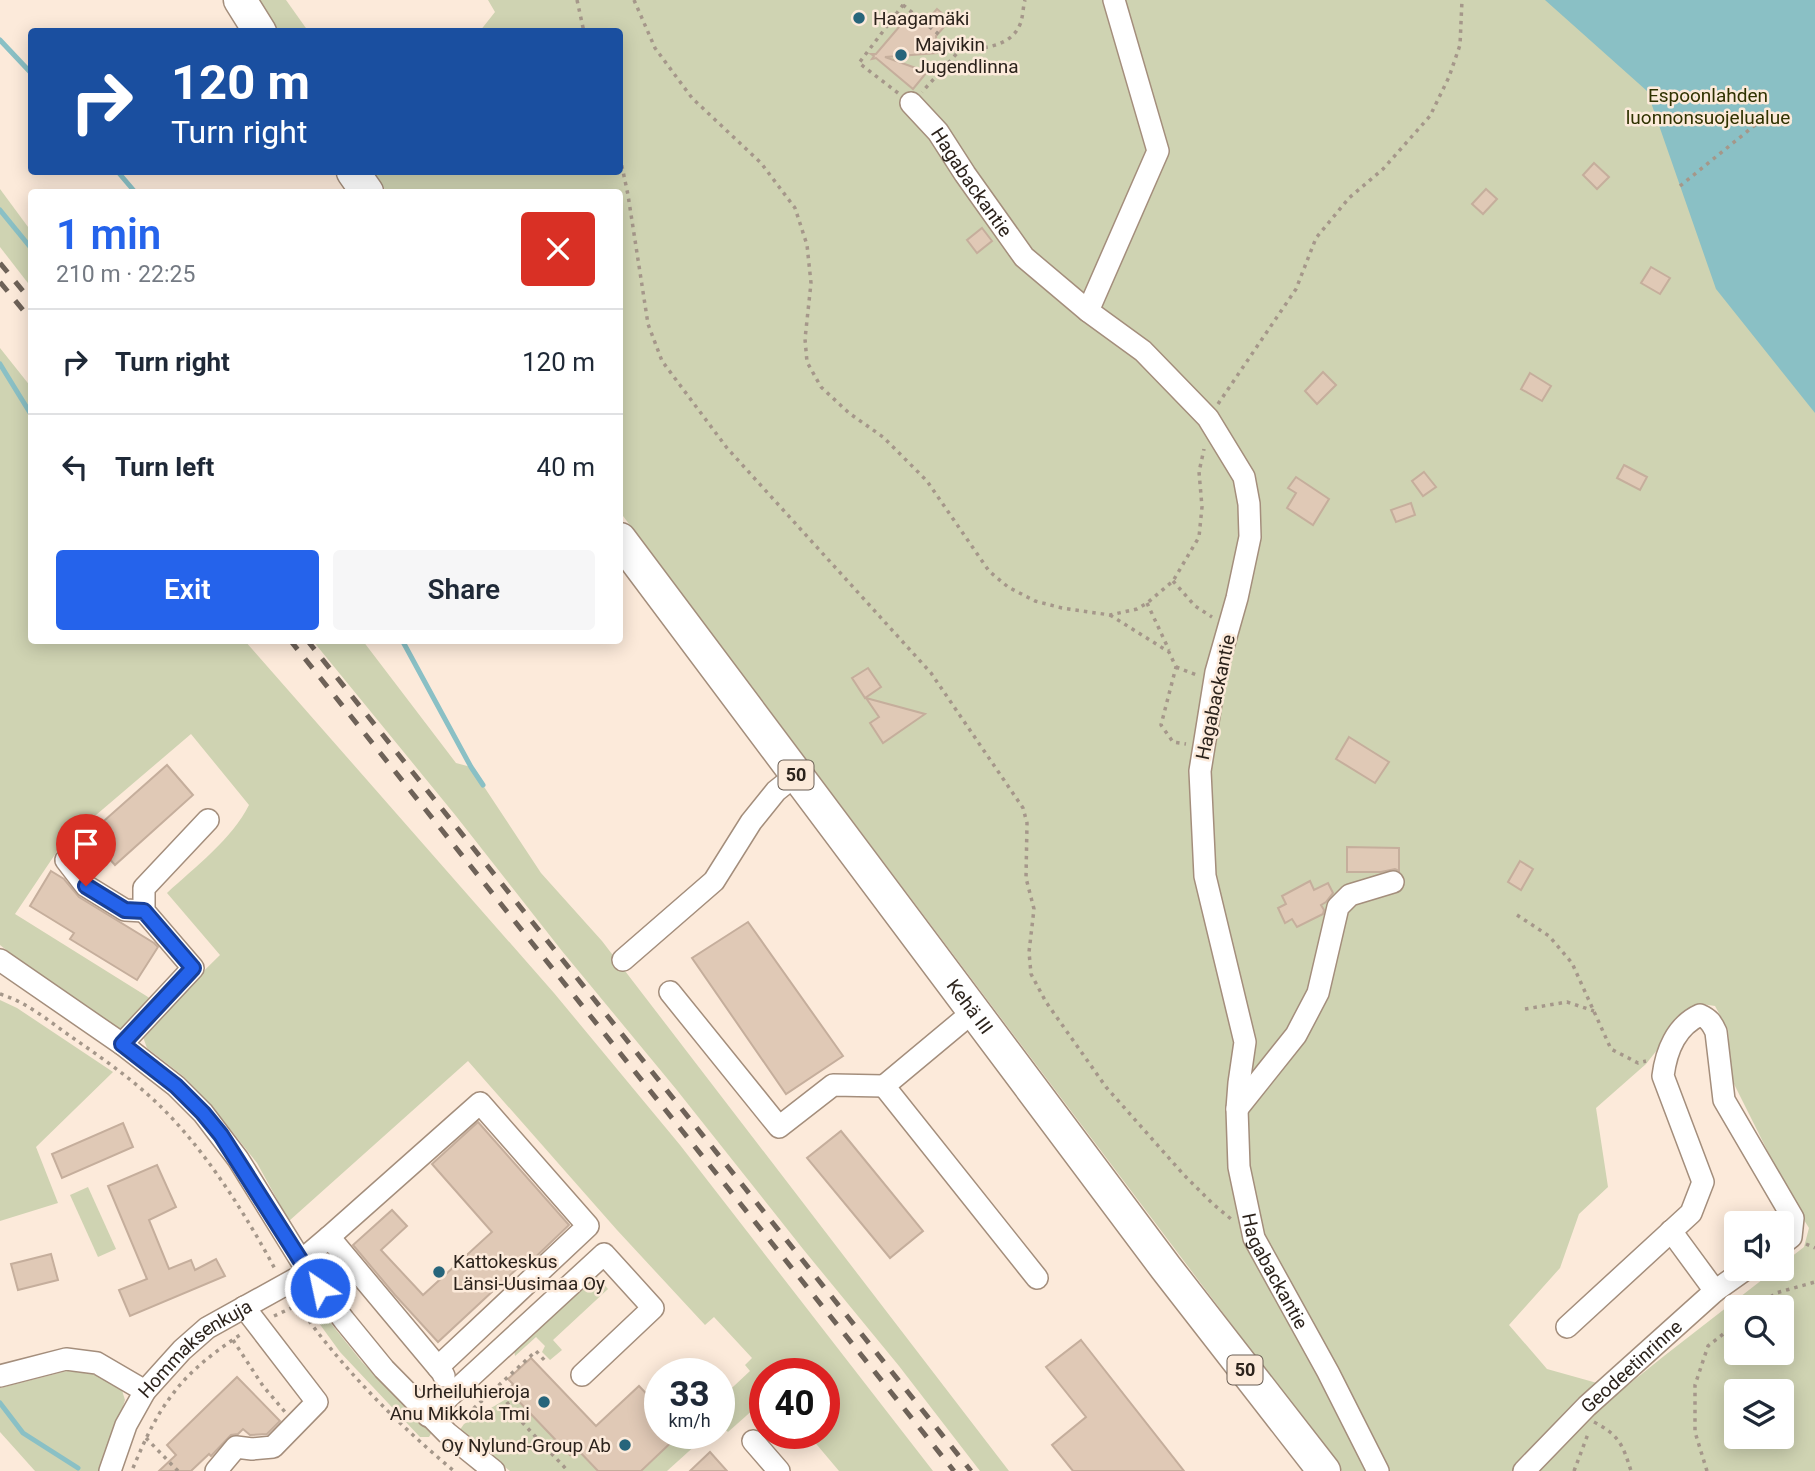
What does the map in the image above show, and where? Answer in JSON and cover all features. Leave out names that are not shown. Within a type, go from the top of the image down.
[{"type":"highway","points":[[240,0],[258,28]]},
{"type":"highway","name":"Kehä III","points":[[623,543],[1166,1268],[1324,1471]]},
{"type":"street","points":[[1088,310],[1158,151],[1114,0]]},
{"type":"street","name":"Hagabackantie","points":[[911,103],[938,132],[1024,257],[1143,351],[1210,421],[1244,477],[1249,504],[1250,537],[1241,584],[1216,672],[1199,771],[1205,876],[1245,1042],[1237,1110],[1239,1167],[1254,1238],[1328,1372],[1378,1471]]},
{"type":"street","points":[[623,960],[714,881],[767,801],[776,790],[796,775]]},
{"type":"street","points":[[122,1044],[193,968],[144,911],[144,888],[208,820]]},
{"type":"street","points":[[66,860],[86,886],[125,910],[144,911]]},
{"type":"street","points":[[1237,1110],[1296,1035],[1318,993],[1338,907],[1350,895],[1393,882]]},
{"type":"street","points":[[0,960],[122,1044],[176,1086],[209,1120],[238,1159],[305,1266],[384,1369],[428,1416],[494,1471]]},
{"type":"street","points":[[670,992],[779,1127],[833,1085],[884,1086],[974,1011]]},
{"type":"street","points":[[1567,1327],[1691,1213],[1703,1182],[1663,1076],[1665,1058],[1675,1038],[1689,1020],[1700,1015],[1712,1023],[1716,1032],[1724,1100],[1789,1211]]},
{"type":"street","points":[[884,1086],[1037,1278]]},
{"type":"street","name":"Hommaksenkuja","points":[[0,1376],[66,1359],[97,1363],[145,1391],[182,1350],[207,1328],[251,1316],[305,1266],[329,1237],[481,1103],[589,1226],[438,1367]]},
{"type":"street","points":[[1671,1231],[1715,1291]]},
{"type":"street","points":[[329,1237],[442,1372],[452,1394]]},
{"type":"street","points":[[428,1416],[604,1254],[653,1308],[582,1375]]},
{"type":"street","name":"Geodeetinrinne","points":[[1524,1471],[1587,1406],[1729,1281]]},
{"type":"street","points":[[216,1471],[236,1447],[273,1447],[317,1402],[251,1316]]},
{"type":"street","points":[[110,1471],[126,1425],[145,1391]]},
{"type":"street","points":[[760,1449],[779,1471]]},
{"type":"path","points":[[577,0],[583,28]]},
{"type":"path","points":[[634,0],[655,48],[692,98],[761,163],[795,208],[807,245],[811,283],[804,339],[807,362],[821,387],[849,413],[883,437],[927,481],[989,571],[1008,587],[1035,601],[1110,615],[1137,609],[1147,603],[1172,581],[1199,537],[1202,507],[1199,472],[1210,421],[1296,289],[1316,238],[1349,198],[1383,169],[1430,117],[1449,77],[1460,45],[1462,0]]},
{"type":"path","points":[[959,51],[904,2],[859,63],[911,103],[959,51],[1007,42],[1020,24],[1025,0]]},
{"type":"path","points":[[1680,186],[1765,117]]},
{"type":"path","points":[[623,171],[648,324],[662,361],[727,448],[931,673],[1023,808],[1027,823],[1026,878],[1034,909],[1029,952],[1031,974],[1046,1002],[1106,1087],[1184,1175],[1213,1204],[1254,1238]]},
{"type":"path","points":[[1172,581],[1195,606],[1228,628]]},
{"type":"path","points":[[1147,603],[1176,667],[1161,725],[1173,742],[1203,746]]},
{"type":"path","points":[[1110,615],[1169,652]]},
{"type":"path","points":[[1517,915],[1549,936],[1572,963],[1611,1049],[1638,1063],[1665,1058]]},
{"type":"path","points":[[0,994],[37,1012],[134,1082],[159,1105],[182,1129],[231,1195],[277,1272]]},
{"type":"path","points":[[1525,1009],[1567,1002],[1594,1011]]},
{"type":"path","points":[[1773,1295],[1815,1282]]},
{"type":"path","points":[[293,1299],[338,1359],[387,1411],[454,1471]]},
{"type":"path","points":[[132,1471],[145,1438],[173,1393],[209,1358],[233,1340],[251,1316],[298,1305]]},
{"type":"path","points":[[1707,1471],[1695,1432],[1695,1385],[1709,1346],[1724,1334]]},
{"type":"path","points":[[233,1340],[263,1386],[296,1423]]},
{"type":"path","points":[[430,1451],[536,1351],[547,1363]]},
{"type":"path","points":[[496,1388],[518,1418],[568,1471]]},
{"type":"path","points":[[1587,1406],[1593,1422],[1606,1428],[1624,1447],[1631,1471]]},
{"type":"path","points":[[1574,1471],[1588,1434]]},
{"type":"path","points":[[145,1438],[178,1471]]},
{"type":"green space","points":[[258,0],[286,0],[306,28],[275,28]]},
{"type":"green space","points":[[488,0],[1815,0],[1815,1471],[1537,1471],[1597,1410],[1724,1309],[1724,1365],[1794,1365],[1794,1295],[1743,1295],[1761,1281],[1794,1281],[1794,1255],[1804,1247],[1809,1228],[1794,1204],[1731,1078],[1728,1030],[1715,1006],[1702,1004],[1687,1012],[1646,1064],[1596,1108],[1608,1187],[1579,1214],[1560,1268],[1509,1325],[1547,1369],[1597,1383],[1513,1471],[1342,1471],[623,516],[623,189],[385,189],[374,175],[623,175],[623,28],[482,28],[495,12]]},
{"type":"green space","points":[[0,189],[28,227],[28,283],[0,247]]},
{"type":"green space","points":[[0,348],[28,383],[28,644],[248,644],[554,993],[680,1145],[933,1471],[839,1471],[820,1449],[840,1449],[840,1358],[752,1358],[714,1317],[705,1325],[468,1061],[289,1221],[257,1163],[212,1106],[183,1076],[147,1048],[143,1037],[149,1025],[220,955],[167,893],[223,841],[249,805],[191,734],[62,844],[15,914],[153,1002],[123,1029],[117,1028],[43,979],[0,945]]},
{"type":"green space","points":[[315,644],[365,644],[456,763],[471,767],[541,873],[602,941],[1009,1471],[980,1471],[899,1366],[562,951]]},
{"type":"green space","points":[[0,1000],[17,1008],[113,1072],[36,1147],[58,1203],[0,1221]]},
{"type":"green space","points":[[88,1187],[116,1249],[98,1257],[70,1195]]},
{"type":"green space","points":[[594,1273],[608,1289],[553,1340],[562,1350],[550,1360],[542,1352],[545,1346],[536,1337],[515,1356],[514,1350]]},
{"type":"green space","points":[[300,1297],[312,1300],[362,1362],[432,1432],[429,1437],[420,1437],[340,1352]]},
{"type":"green space","points":[[67,1371],[93,1374],[121,1387],[125,1400],[104,1471],[35,1471],[0,1432],[0,1388]]},
{"type":"green space","points":[[749,1372],[749,1413],[735,1426],[735,1385]]},
{"type":"green space","points":[[513,1395],[569,1454],[577,1449],[598,1471],[510,1471],[459,1431],[464,1424]]},
{"type":"green space","points":[[664,1449],[691,1449],[667,1471],[641,1471]]},
{"type":"water","name":"Espoonlahden luonnonsuojelualue","points":[[1545,0],[1815,0],[1815,413],[1716,289],[1647,91]]},
{"type":"building","name":"Majvikin Jugendlinna","points":[[937,9],[950,20],[936,36],[937,53],[885,57],[927,72],[913,89],[876,58],[872,59],[874,56],[871,54],[876,54],[905,20],[910,24],[926,22]]},
{"type":"building","points":[[1594,163],[1609,177],[1597,189],[1583,175]]},
{"type":"building","points":[[1486,189],[1497,199],[1483,214],[1472,204]]},
{"type":"building","points":[[982,228],[992,241],[977,253],[967,240]]},
{"type":"building","points":[[1651,267],[1670,278],[1660,294],[1641,283]]},
{"type":"building","points":[[1323,372],[1336,385],[1317,404],[1305,391]]},
{"type":"building","points":[[1530,373],[1551,386],[1542,401],[1521,389]]},
{"type":"building","points":[[1624,465],[1647,477],[1640,490],[1617,478]]},
{"type":"building","points":[[1424,472],[1436,487],[1423,496],[1412,481]]},
{"type":"building","points":[[1296,477],[1329,499],[1313,525],[1287,508],[1296,493],[1288,488]]},
{"type":"building","points":[[1411,503],[1415,515],[1396,522],[1391,510]]},
{"type":"building","points":[[868,668],[881,687],[865,698],[852,678]]},
{"type":"building","points":[[866,698],[925,714],[883,743],[870,723],[879,717]]},
{"type":"building","points":[[1349,737],[1389,762],[1375,783],[1336,759]]},
{"type":"building","points":[[167,765],[193,795],[115,865],[88,835]]},
{"type":"building","points":[[1347,847],[1399,848],[1399,871],[1347,872]]},
{"type":"building","points":[[1520,861],[1533,869],[1521,890],[1508,882]]},
{"type":"building","points":[[51,871],[64,879],[79,897],[158,947],[137,980],[70,939],[74,933],[30,906]]},
{"type":"building","points":[[1310,881],[1314,890],[1328,883],[1333,893],[1321,905],[1323,914],[1297,927],[1292,919],[1285,923],[1278,908],[1286,904],[1282,896]]},
{"type":"building","points":[[748,922],[843,1056],[786,1094],[692,958]]},
{"type":"building","points":[[478,1122],[569,1225],[524,1268],[521,1265],[438,1342],[353,1245],[392,1210],[407,1226],[381,1250],[423,1295],[492,1232],[432,1164]]},
{"type":"building","points":[[123,1123],[133,1147],[62,1178],[52,1154]]},
{"type":"building","points":[[841,1131],[923,1231],[890,1258],[807,1158]]},
{"type":"building","points":[[157,1165],[176,1207],[149,1220],[169,1269],[191,1260],[195,1270],[216,1259],[225,1276],[130,1316],[119,1290],[147,1279],[108,1186]]},
{"type":"building","points":[[51,1254],[58,1280],[18,1290],[11,1264]]},
{"type":"building","points":[[1081,1340],[1184,1471],[1073,1471],[1052,1445],[1086,1417],[1046,1367]]},
{"type":"building","points":[[531,1358],[596,1426],[639,1386],[644,1391],[644,1449],[664,1449],[641,1471],[598,1471],[577,1449],[570,1455],[508,1390],[513,1384],[508,1379]]},
{"type":"building","points":[[237,1377],[280,1421],[267,1434],[250,1435],[243,1429],[238,1434],[231,1435],[211,1456],[209,1454],[191,1471],[159,1471],[176,1455],[167,1445]]},
{"type":"building","points":[[710,1452],[727,1471],[690,1471]]},
{"type":"waterway","points":[[0,40],[28,70]]},
{"type":"waterway","points":[[121,175],[132,189]]},
{"type":"waterway","points":[[0,210],[28,244]]},
{"type":"waterway","points":[[0,364],[28,410]]},
{"type":"waterway","points":[[404,644],[483,785]]},
{"type":"waterway","points":[[0,1403],[23,1433],[78,1468]]},
{"type":"railway","points":[[0,263],[28,297]]},
{"type":"railway","points":[[0,282],[28,316]]},
{"type":"railway","points":[[293,644],[954,1471]]},
{"type":"railway","points":[[310,644],[971,1471]]},
{"type":"place","name":"Haagamäki","points":[[859,18]]},
{"type":"place","name":"Majvikin Jugendlinna","points":[[901,55]]},
{"type":"place","name":"Kattokeskus Länsi-Uusimaa Oy","points":[[439,1272]]},
{"type":"place","name":"Urheiluhieroja Anu Mikkola Tmi","points":[[544,1402]]},
{"type":"place","name":"Oy Nylund-Group Ab","points":[[625,1445]]},
{"type":"route","points":[[86,886],[125,910],[144,911],[193,968],[122,1044],[176,1086],[221,1135],[320,1288]]}]
